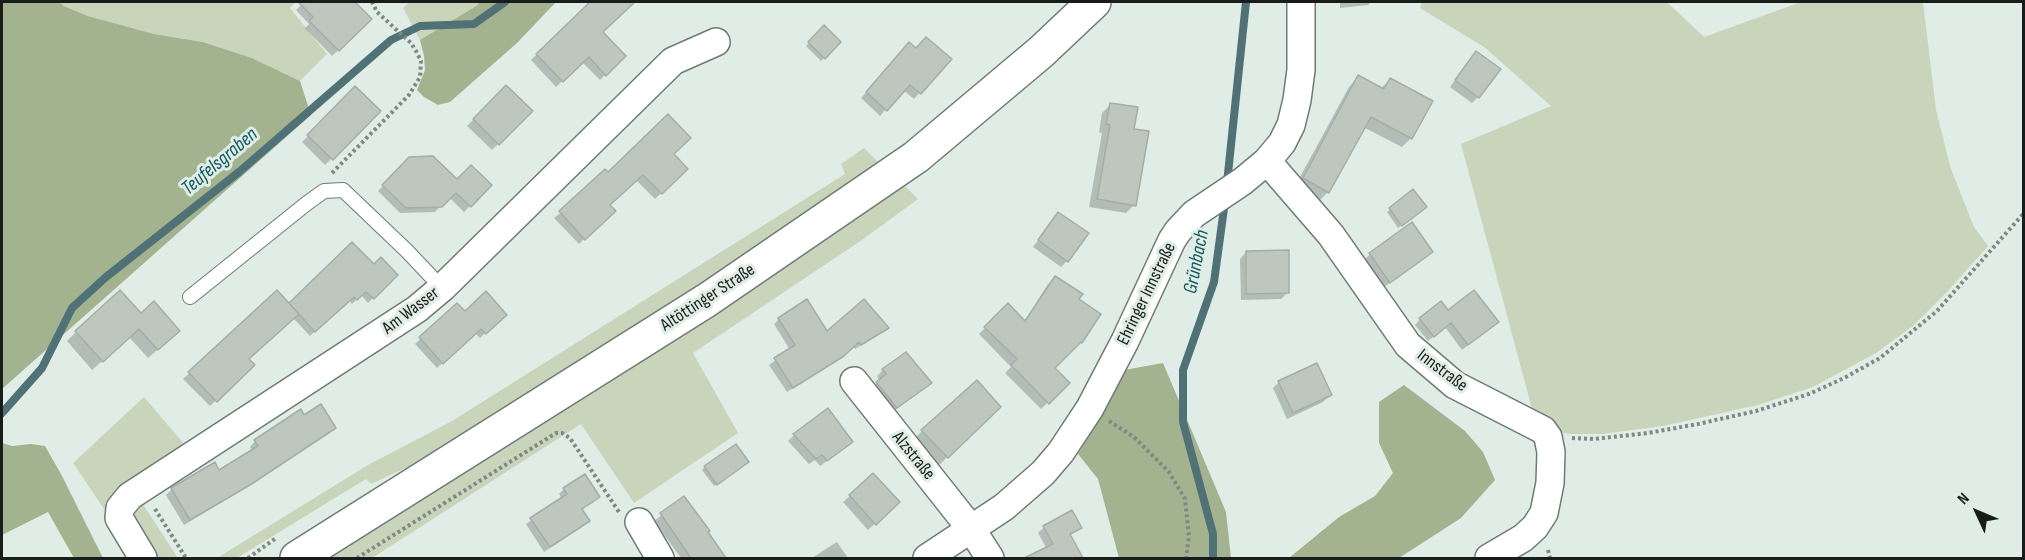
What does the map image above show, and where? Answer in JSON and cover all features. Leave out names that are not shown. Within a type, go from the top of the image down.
[{"type":"main road","name":"Altöttinger Straße","points":[[297,558],[707,300],[916,157],[1041,52],[1094,2]]},
{"type":"street","name":"Ehringer Innstraße","points":[[927,558],[1004,507],[1061,452],[1090,408],[1125,341],[1172,240],[1184,224],[1202,208],[1243,181],[1267,161],[1282,143],[1291,125],[1298,100],[1301,70],[1300,2]]},
{"type":"street","name":"Am Wasser","points":[[143,558],[119,518],[120,508],[130,496],[417,309],[442,288],[673,61],[716,42]]},
{"type":"street","name":"Innstraße","points":[[1267,161],[1331,236],[1408,345],[1455,384],[1543,430],[1548,437]]},
{"type":"street","name":"Alzstraße","points":[[854,381],[972,530],[990,558]]},
{"type":"street","points":[[1489,558],[1524,538],[1544,513],[1550,483],[1551,452],[1548,437]]},
{"type":"street","points":[[639,522],[660,558]]},
{"type":"lane","points":[[190,297],[324,191],[344,190],[442,288]]},
{"type":"path","points":[[324,191],[330,175],[409,95],[420,76],[421,61],[411,43],[377,12],[372,2]]},
{"type":"path","points":[[1548,437],[1594,439],[1648,433],[1756,411],[1809,394],[1880,358],[1910,334],[1937,311],[2024,213]]},
{"type":"path","points":[[1090,408],[1134,437],[1170,472],[1185,499],[1189,536],[1186,558]]},
{"type":"path","points":[[357,558],[556,433],[562,433],[570,438],[625,521],[639,522]]},
{"type":"path","points":[[141,488],[186,558]]},
{"type":"green space","points":[[2,2],[59,2],[88,16],[154,34],[203,42],[252,58],[300,81],[311,115],[2,389]]},
{"type":"green space","points":[[59,2],[296,2],[290,8],[327,54],[300,81],[252,58],[203,42],[154,34],[88,16]]},
{"type":"green space","points":[[409,2],[480,2],[420,40],[403,8]]},
{"type":"green space","points":[[480,2],[556,2],[517,43],[450,102],[438,105],[417,90],[425,70],[420,40]]},
{"type":"green space","points":[[1422,2],[1667,2],[1704,37],[1801,2],[1923,2],[1936,110],[1951,169],[1974,227],[1988,246],[1913,326],[1876,353],[1813,387],[1758,405],[1663,426],[1602,434],[1571,434],[1553,431],[1535,420],[1461,144],[1551,106],[1484,47],[1420,8]]},
{"type":"green space","points":[[864,148],[881,165],[731,267],[427,458],[371,484],[366,479],[237,558],[217,558],[368,465],[452,421],[845,174],[841,164]]},
{"type":"green space","points":[[905,186],[918,199],[862,240],[693,353],[738,433],[634,503],[581,424],[372,558],[322,558],[680,333]]},
{"type":"green space","points":[[1163,363],[1226,512],[1231,558],[1119,558],[1098,479],[1078,454],[1100,418],[1124,370]]},
{"type":"green space","points":[[1404,385],[1465,431],[1483,452],[1495,480],[1461,518],[1399,558],[1289,558],[1339,517],[1375,496],[1393,473],[1379,443],[1379,402]]},
{"type":"green space","points":[[144,397],[190,451],[104,509],[73,463]]},
{"type":"green space","points":[[2,443],[12,446],[31,444],[45,446],[103,558],[74,558],[48,512],[2,535]]},
{"type":"green space","points":[[142,503],[178,558],[155,558],[135,523],[135,513]]},
{"type":"building","points":[[298,2],[355,2],[372,19],[339,51],[309,21],[313,17]]},
{"type":"building","points":[[590,2],[635,2],[603,32],[626,56],[606,76],[589,57],[563,82],[536,54]]},
{"type":"building","points":[[824,25],[841,42],[825,59],[808,42]]},
{"type":"building","points":[[926,37],[952,59],[921,94],[910,85],[887,111],[866,92],[909,42],[916,48]]},
{"type":"building","points":[[1476,51],[1501,69],[1479,98],[1455,80]]},
{"type":"building","points":[[1358,75],[1384,89],[1390,78],[1433,101],[1412,139],[1371,117],[1329,193],[1303,178]]},
{"type":"building","points":[[506,85],[533,111],[499,145],[473,119]]},
{"type":"building","points":[[355,86],[381,111],[333,160],[307,135]]},
{"type":"building","points":[[1110,103],[1138,107],[1134,129],[1149,131],[1136,206],[1097,199],[1110,125],[1106,124]]},
{"type":"building","points":[[668,114],[691,138],[674,154],[688,169],[662,194],[643,175],[610,205],[616,211],[585,240],[559,211],[605,169],[608,172]]},
{"type":"building","points":[[433,156],[457,179],[471,165],[492,185],[471,207],[456,193],[442,207],[406,208],[382,185],[409,157]]},
{"type":"building","points":[[1413,189],[1427,207],[1402,226],[1389,208]]},
{"type":"building","points":[[1058,212],[1089,233],[1068,262],[1038,240]]},
{"type":"building","points":[[1412,222],[1433,252],[1390,283],[1369,253]]},
{"type":"building","points":[[352,242],[374,264],[381,257],[398,275],[374,299],[366,292],[357,300],[354,297],[315,332],[289,303]]},
{"type":"building","points":[[1289,250],[1289,293],[1246,294],[1246,251]]},
{"type":"building","points":[[1055,276],[1083,294],[1079,299],[1101,314],[1082,343],[1055,368],[1070,383],[1049,404],[1011,365],[1017,359],[984,327],[1008,303],[1025,321]]},
{"type":"building","points":[[120,290],[141,313],[154,301],[180,331],[158,350],[139,329],[103,362],[75,331]]},
{"type":"building","points":[[277,290],[299,314],[249,359],[255,365],[217,402],[188,372]]},
{"type":"building","points":[[1474,290],[1499,322],[1468,345],[1451,323],[1434,337],[1419,318],[1441,301],[1448,310]]},
{"type":"building","points":[[486,291],[507,315],[486,334],[481,329],[443,364],[419,337],[457,303],[465,311]]},
{"type":"building","points":[[807,299],[827,331],[864,299],[889,328],[861,345],[859,342],[844,356],[793,388],[774,358],[795,345],[778,318]]},
{"type":"building","points":[[906,352],[932,383],[897,408],[876,382],[886,374],[882,369]]},
{"type":"building","points":[[1317,363],[1332,395],[1293,413],[1278,381]]},
{"type":"building","points":[[977,380],[1001,407],[948,458],[921,430]]},
{"type":"building","points":[[321,404],[336,428],[250,485],[190,520],[171,488],[215,462],[219,470],[258,446],[254,440],[301,409],[304,415]]},
{"type":"building","points":[[828,408],[853,442],[827,461],[822,455],[816,459],[793,434]]},
{"type":"building","points":[[736,444],[749,462],[717,485],[704,466]]},
{"type":"building","points":[[873,473],[900,502],[876,525],[849,495]]},
{"type":"building","points":[[585,474],[600,497],[582,509],[590,521],[550,547],[530,518],[567,494],[563,488]]},
{"type":"building","points":[[684,496],[710,531],[708,532],[726,558],[691,558],[660,513]]},
{"type":"building","points":[[1072,510],[1082,528],[1070,534],[1083,558],[1024,558],[1053,544],[1043,526]]},
{"type":"waterway","name":"Teufelsgraben","points":[[2,413],[42,368],[72,308],[106,277],[239,172],[391,40],[420,26],[474,24],[505,2]]},
{"type":"waterway","name":"Grünbach","points":[[1227,183],[1246,2]]},
{"type":"waterway","name":"Grünbach","points":[[1213,558],[1213,534],[1183,422],[1183,370],[1214,282],[1225,201]]}]
